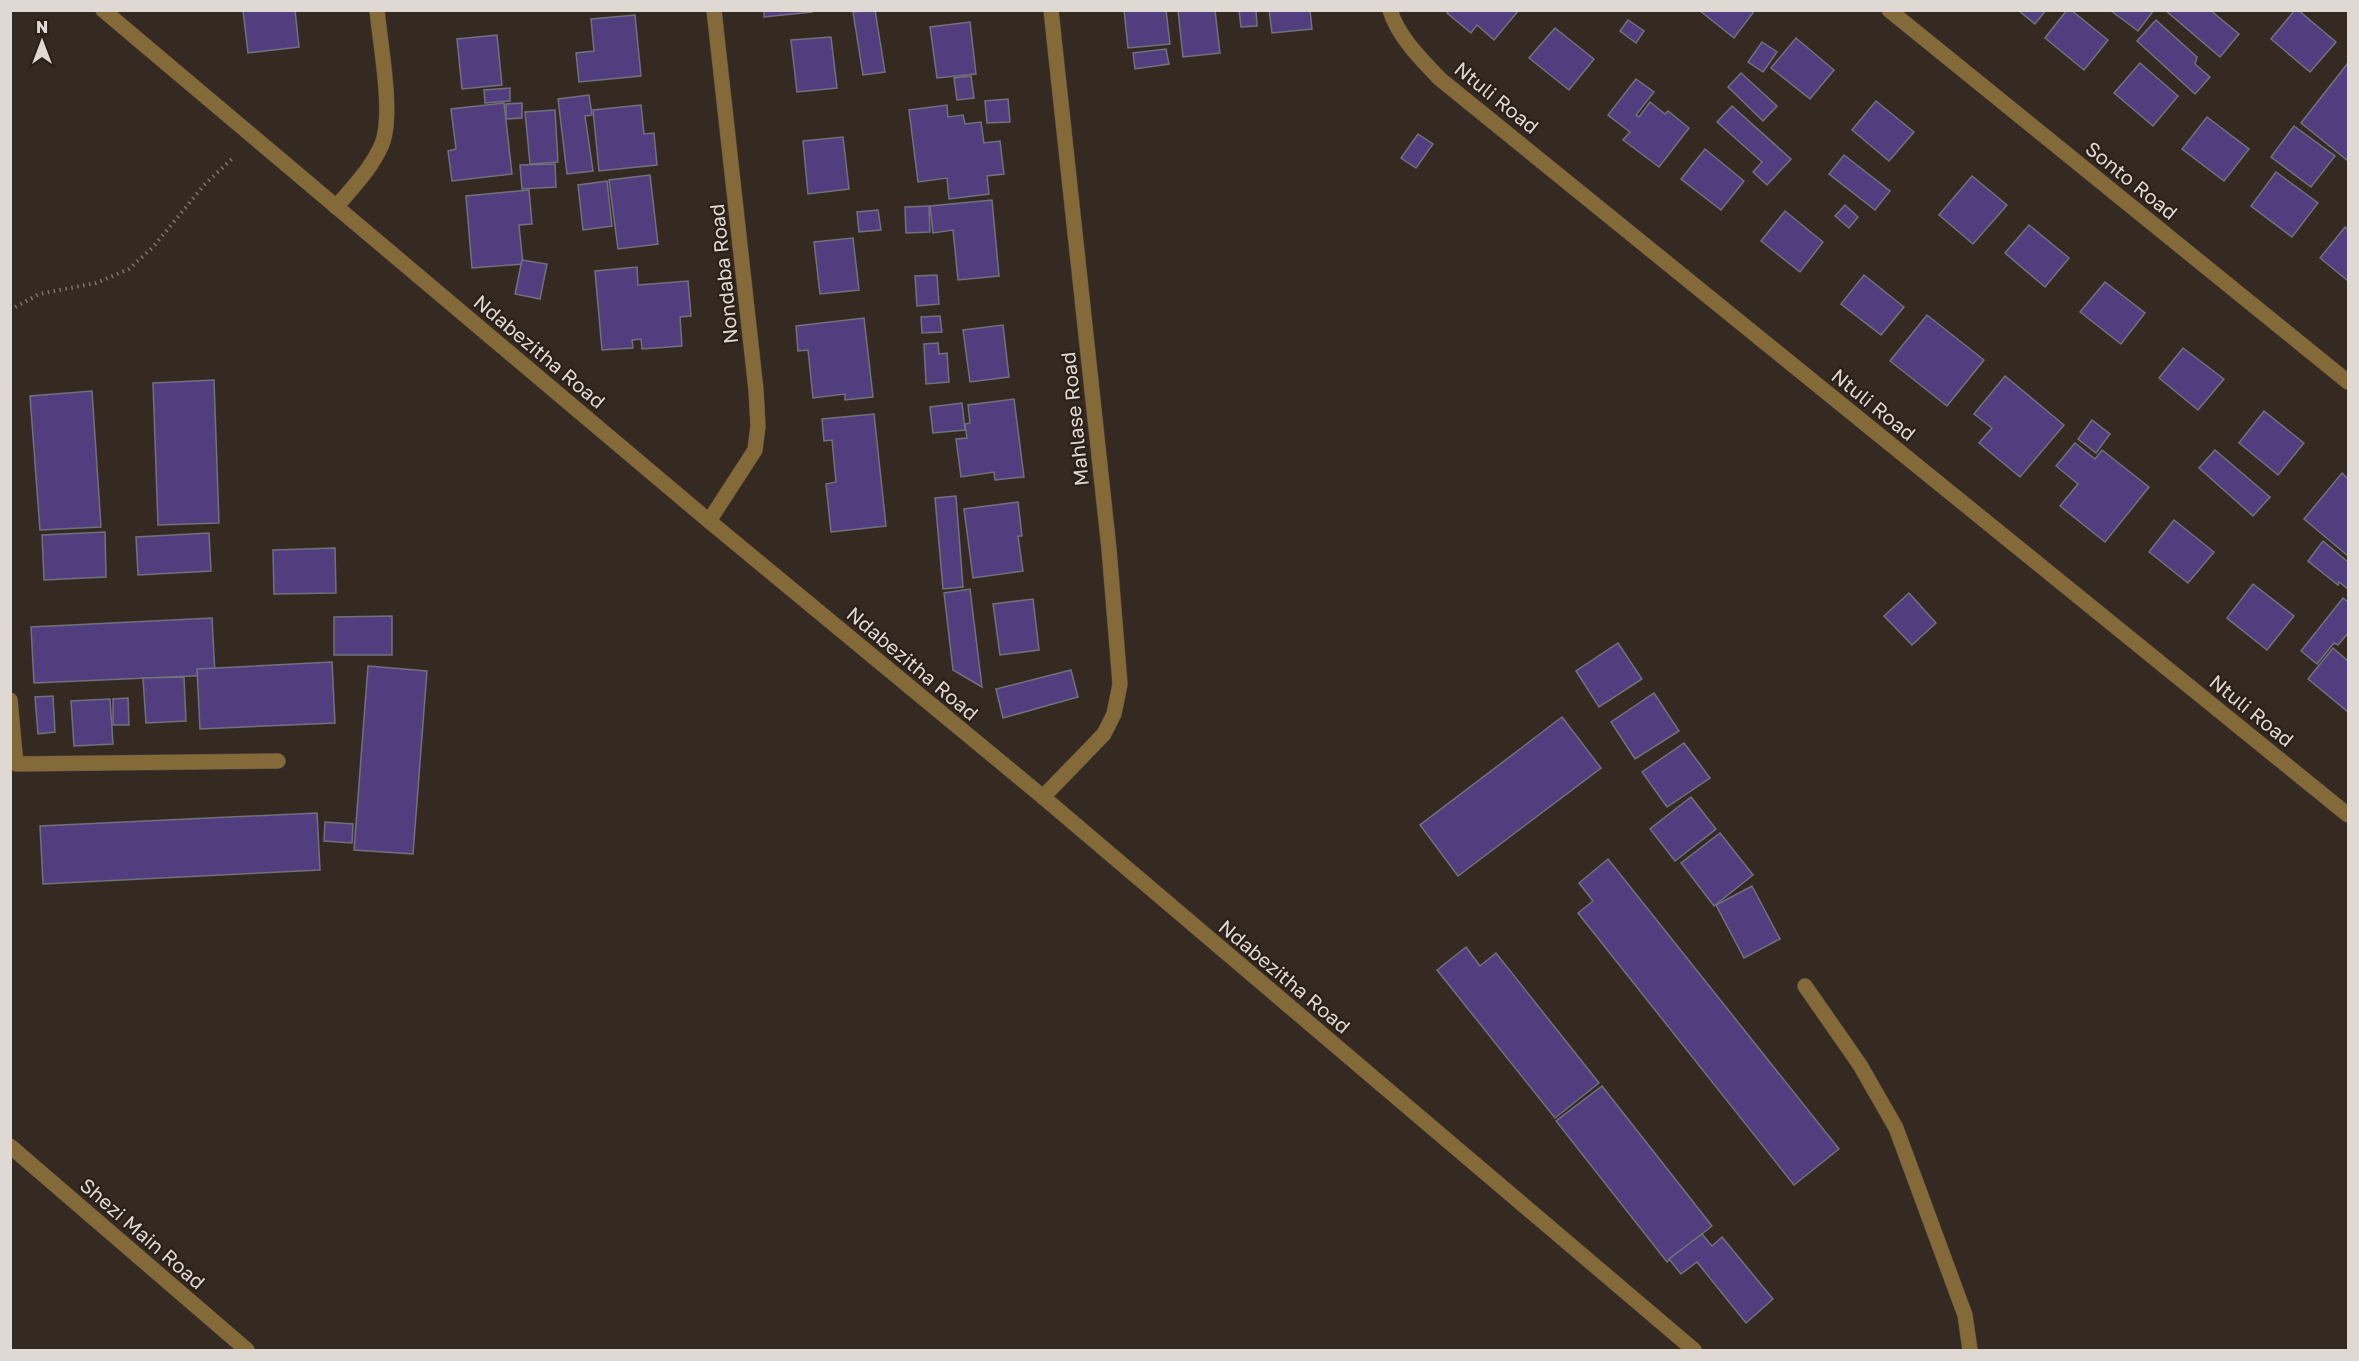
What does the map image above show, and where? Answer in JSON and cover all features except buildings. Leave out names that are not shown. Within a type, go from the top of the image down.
[{"type":"street","name":"Ndabezitha Road","points":[[103,10],[710,521],[1043,797],[1694,1350]]},
{"type":"street","points":[[336,207],[367,171],[383,142],[387,115],[377,10]]},
{"type":"street","name":"Nondaba Road","points":[[710,521],[755,450],[758,426],[749,321],[714,10]]},
{"type":"street","name":"Mahlase Road","points":[[1043,797],[1104,734],[1114,714],[1120,684],[1111,560],[1051,10]]},
{"type":"street","name":"Ntuli Road","points":[[1390,10],[1392,18],[1416,54],[1440,79],[2349,815]]},
{"type":"street","name":"Sonto Road","points":[[1889,10],[2349,382]]},
{"type":"street","points":[[10,700],[16,764],[278,761]]},
{"type":"street","points":[[1805,986],[1860,1065],[1896,1128],[1965,1315],[1970,1350]]},
{"type":"street","name":"Shezi Main Road","points":[[10,1146],[248,1350]]},
{"type":"path","points":[[10,310],[39,294],[96,283],[129,269],[153,247],[206,184],[255,138]]}]
